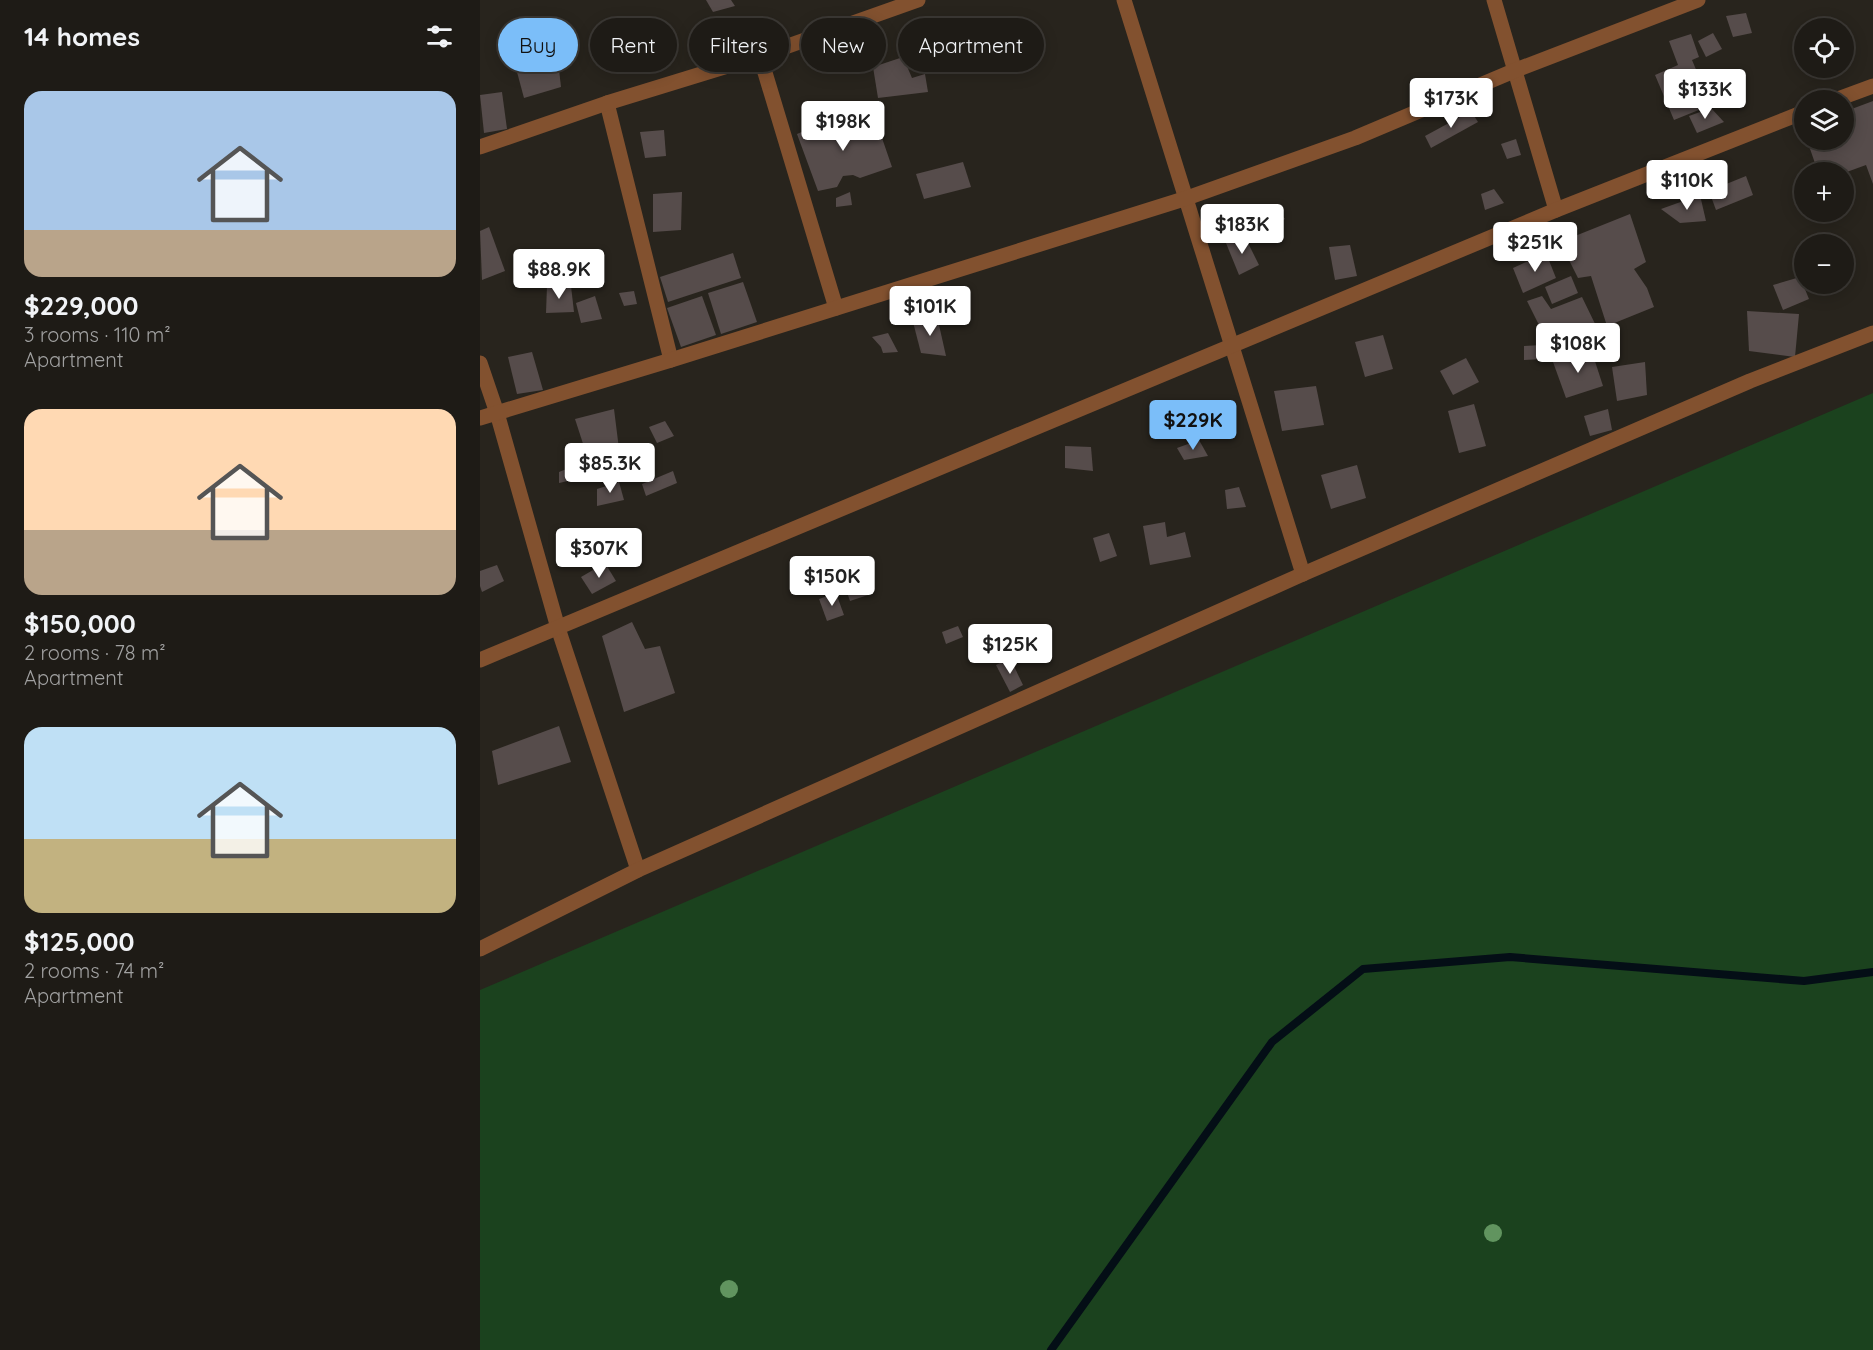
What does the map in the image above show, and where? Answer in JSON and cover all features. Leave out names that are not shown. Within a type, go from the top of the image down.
[{"type":"street","points":[[789,46],[918,0]]},
{"type":"street","points":[[1124,0],[1303,574]]},
{"type":"street","points":[[1494,0],[1556,210]]},
{"type":"street","points":[[480,418],[1187,198],[1355,138],[1516,70],[1698,0]]},
{"type":"street","points":[[480,147],[607,103],[708,72]]},
{"type":"street","points":[[765,72],[836,308]]},
{"type":"street","points":[[1854,93],[1873,86]]},
{"type":"street","points":[[607,103],[671,360]]},
{"type":"street","points":[[480,660],[1556,210],[1794,116]]},
{"type":"street","points":[[480,949],[638,870],[1303,574],[1750,381],[1873,333]]},
{"type":"street","points":[[480,363],[558,627],[638,870]]},
{"type":"green space","points":[[1873,393],[1873,1350],[480,1350],[480,990]]},
{"type":"building","points":[[706,0],[731,0],[735,6],[713,12]]},
{"type":"building","points":[[1746,13],[1752,33],[1733,37],[1726,16]]},
{"type":"building","points":[[1713,33],[1722,49],[1706,57],[1698,41]]},
{"type":"building","points":[[1691,34],[1699,57],[1692,60],[1711,105],[1674,120],[1655,75],[1678,65],[1669,41]]},
{"type":"building","points":[[898,59],[898,72],[909,72],[912,78],[925,74],[928,92],[878,98],[874,72],[886,72],[886,63]]},
{"type":"building","points":[[517,72],[559,72],[561,87],[524,98]]},
{"type":"building","points":[[502,92],[507,129],[484,133],[480,95]]},
{"type":"building","points":[[1873,101],[1873,184],[1866,165],[1854,169],[1854,162],[1815,162],[1810,150],[1854,150],[1854,108]]},
{"type":"building","points":[[1711,108],[1724,122],[1697,133],[1689,116]]},
{"type":"building","points":[[853,111],[863,121],[866,137],[882,138],[892,167],[860,178],[853,175],[843,176],[837,187],[818,191],[797,134],[820,124],[825,131]]},
{"type":"building","points":[[1471,111],[1478,122],[1431,148],[1425,136]]},
{"type":"building","points":[[664,130],[666,156],[645,158],[640,132]]},
{"type":"building","points":[[1516,139],[1521,155],[1507,159],[1501,144]]},
{"type":"building","points":[[963,162],[971,187],[924,199],[916,174]]},
{"type":"building","points":[[1746,176],[1753,195],[1716,210],[1709,191]]},
{"type":"building","points":[[1494,189],[1504,203],[1485,210],[1481,194]]},
{"type":"building","points":[[682,192],[681,230],[653,232],[653,194]]},
{"type":"building","points":[[850,192],[852,205],[836,207],[836,198]]},
{"type":"building","points":[[1700,195],[1706,221],[1680,223],[1661,209]]},
{"type":"building","points":[[1277,210],[1285,219],[1262,231],[1252,220]]},
{"type":"building","points":[[1630,214],[1646,262],[1634,269],[1647,288],[1654,307],[1607,326],[1591,276],[1578,278],[1560,242]]},
{"type":"building","points":[[489,227],[505,271],[482,280],[480,231]]},
{"type":"building","points":[[1244,235],[1259,265],[1239,275],[1226,243]]},
{"type":"building","points":[[1350,245],[1357,276],[1335,280],[1329,247]]},
{"type":"building","points":[[733,253],[741,278],[668,302],[660,277]]},
{"type":"building","points":[[1546,253],[1556,278],[1523,293],[1513,268]]},
{"type":"building","points":[[1571,276],[1578,293],[1552,304],[1545,287]]},
{"type":"building","points":[[1794,279],[1794,294],[1807,294],[1809,299],[1783,310],[1773,285]]},
{"type":"building","points":[[743,282],[757,322],[721,334],[708,293]]},
{"type":"building","points":[[547,286],[571,286],[574,312],[546,313]]},
{"type":"building","points":[[634,291],[637,304],[624,306],[619,293]]},
{"type":"building","points":[[595,296],[602,319],[581,323],[576,303]]},
{"type":"building","points":[[702,296],[716,335],[681,347],[667,308]]},
{"type":"building","points":[[1542,296],[1551,309],[1582,297],[1599,332],[1552,351],[1527,301]]},
{"type":"building","points":[[1747,311],[1799,314],[1795,357],[1749,351]]},
{"type":"building","points":[[937,316],[946,356],[921,353],[913,322]]},
{"type":"building","points":[[888,333],[898,352],[883,353],[872,337]]},
{"type":"building","points":[[1383,335],[1393,369],[1365,377],[1355,342]]},
{"type":"building","points":[[1542,345],[1543,359],[1524,360],[1524,346]]},
{"type":"building","points":[[1591,349],[1603,386],[1566,398],[1553,362]]},
{"type":"building","points":[[532,352],[543,390],[517,394],[508,357]]},
{"type":"building","points":[[1466,358],[1479,382],[1453,395],[1440,371]]},
{"type":"building","points":[[1645,362],[1647,395],[1617,401],[1612,367]]},
{"type":"building","points":[[1316,386],[1324,425],[1282,431],[1274,391]]},
{"type":"building","points":[[1474,404],[1486,446],[1459,453],[1448,411]]},
{"type":"building","points":[[614,409],[619,449],[587,456],[575,419]]},
{"type":"building","points":[[1608,409],[1612,430],[1590,436],[1584,416]]},
{"type":"building","points":[[665,421],[674,436],[657,443],[649,427]]},
{"type":"building","points":[[1199,440],[1208,456],[1184,460],[1177,448]]},
{"type":"building","points":[[1065,446],[1091,447],[1093,471],[1065,468]]},
{"type":"building","points":[[584,462],[586,477],[559,483],[559,472]]},
{"type":"building","points":[[1357,465],[1366,498],[1331,509],[1321,475]]},
{"type":"building","points":[[673,471],[677,483],[646,496],[642,484]]},
{"type":"building","points":[[619,482],[624,500],[597,506],[597,489]]},
{"type":"building","points":[[1239,487],[1246,507],[1227,509],[1225,490]]},
{"type":"building","points":[[1165,522],[1167,537],[1185,532],[1191,557],[1150,565],[1143,526]]},
{"type":"building","points":[[1109,533],[1117,556],[1100,562],[1093,538]]},
{"type":"building","points":[[605,563],[616,581],[592,594],[581,577]]},
{"type":"building","points":[[861,564],[871,594],[850,601],[840,572]]},
{"type":"building","points":[[497,565],[504,581],[482,592],[480,571]]},
{"type":"building","points":[[836,593],[844,615],[827,621],[819,599]]},
{"type":"building","points":[[632,622],[645,649],[660,646],[675,693],[624,712],[602,636]]},
{"type":"building","points":[[958,626],[963,637],[946,644],[942,632]]},
{"type":"building","points":[[1010,658],[1023,685],[1010,692],[996,665]]},
{"type":"building","points":[[559,726],[571,762],[498,785],[492,751]]},
{"type":"waterway","points":[[1051,1350],[1272,1042],[1363,969],[1510,957],[1804,981],[1873,972]]}]
